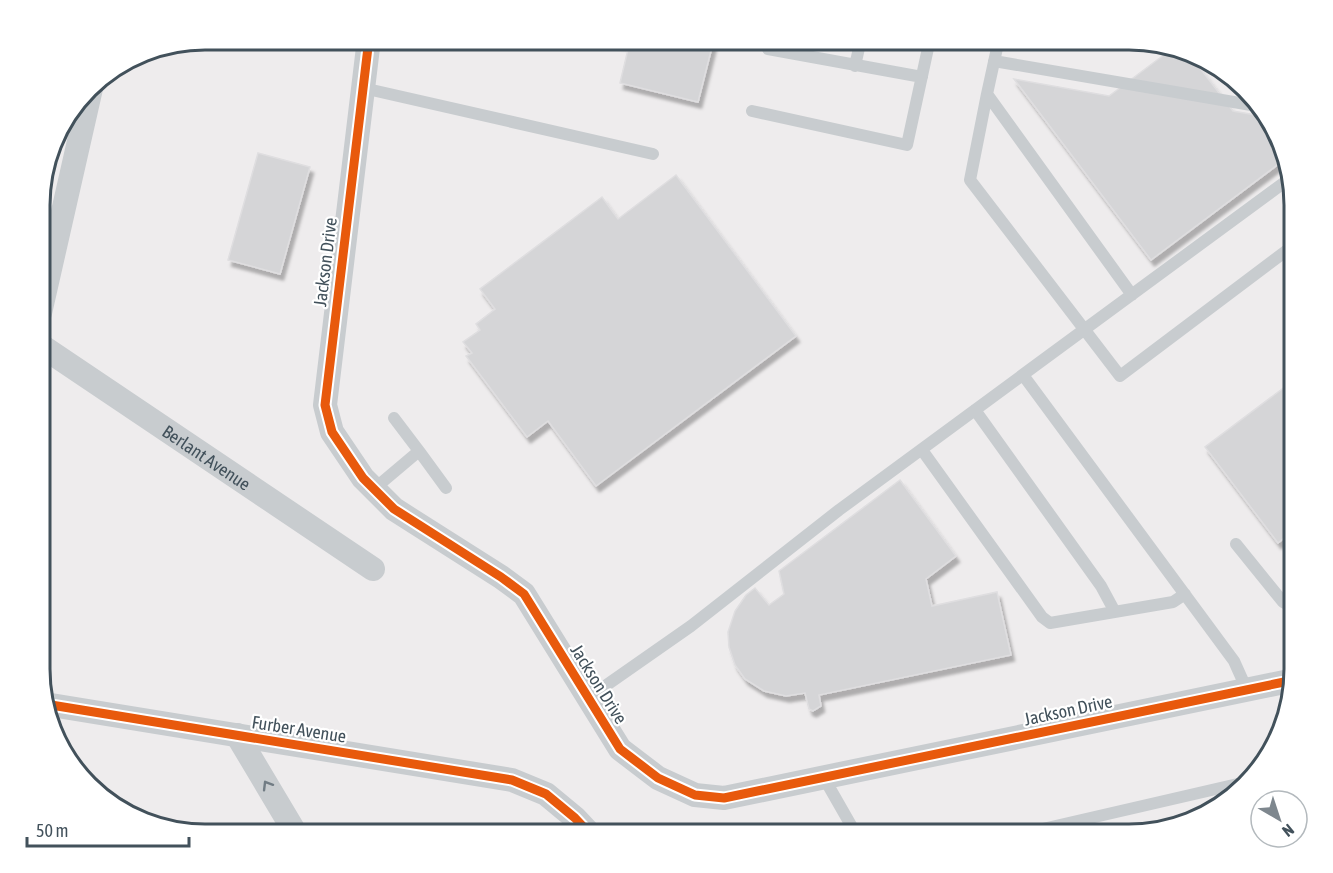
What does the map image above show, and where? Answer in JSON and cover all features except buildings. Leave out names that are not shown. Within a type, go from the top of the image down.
[{"type":"street","name":"Jackson Drive","points":[[368,49],[325,405],[332,432],[363,478],[394,509],[524,594],[620,749],[658,778],[695,795],[724,798],[1283,682]]},
{"type":"street","points":[[49,273],[88,102]]},
{"type":"street","name":"Berlant Avenue","points":[[49,351],[373,569]]},
{"type":"street","name":"Furber Avenue","points":[[54,705],[512,780],[546,794],[580,824]]},
{"type":"street","points":[[237,735],[290,824]]},
{"type":"lane","points":[[768,49],[922,77]]},
{"type":"lane","points":[[855,66],[859,49]]},
{"type":"lane","points":[[752,111],[906,145],[928,49]]},
{"type":"lane","points":[[997,49],[970,180],[1120,376],[1283,254]]},
{"type":"lane","points":[[994,62],[1247,104]]},
{"type":"lane","points":[[363,88],[653,154]]},
{"type":"lane","points":[[987,94],[1132,295]]},
{"type":"lane","points":[[588,698],[691,626],[839,510],[1282,184]]},
{"type":"lane","points":[[1023,375],[1234,661],[1247,690]]},
{"type":"lane","points":[[975,410],[1101,586],[1115,612]]},
{"type":"lane","points":[[394,418],[446,488]]},
{"type":"lane","points":[[921,450],[1042,617],[1050,623],[1173,602],[1185,594]]},
{"type":"lane","points":[[374,489],[419,451]]},
{"type":"lane","points":[[1236,544],[1283,602]]},
{"type":"lane","points":[[824,777],[850,823]]},
{"type":"lane","points":[[1068,823],[1230,786]]},
{"type":"cycle path","points":[[368,49],[325,405],[332,432],[363,478],[394,509],[524,594],[620,749],[658,778],[695,795],[724,798],[1283,682]]},
{"type":"cycle path","points":[[54,705],[512,780],[546,794],[580,824]]}]
